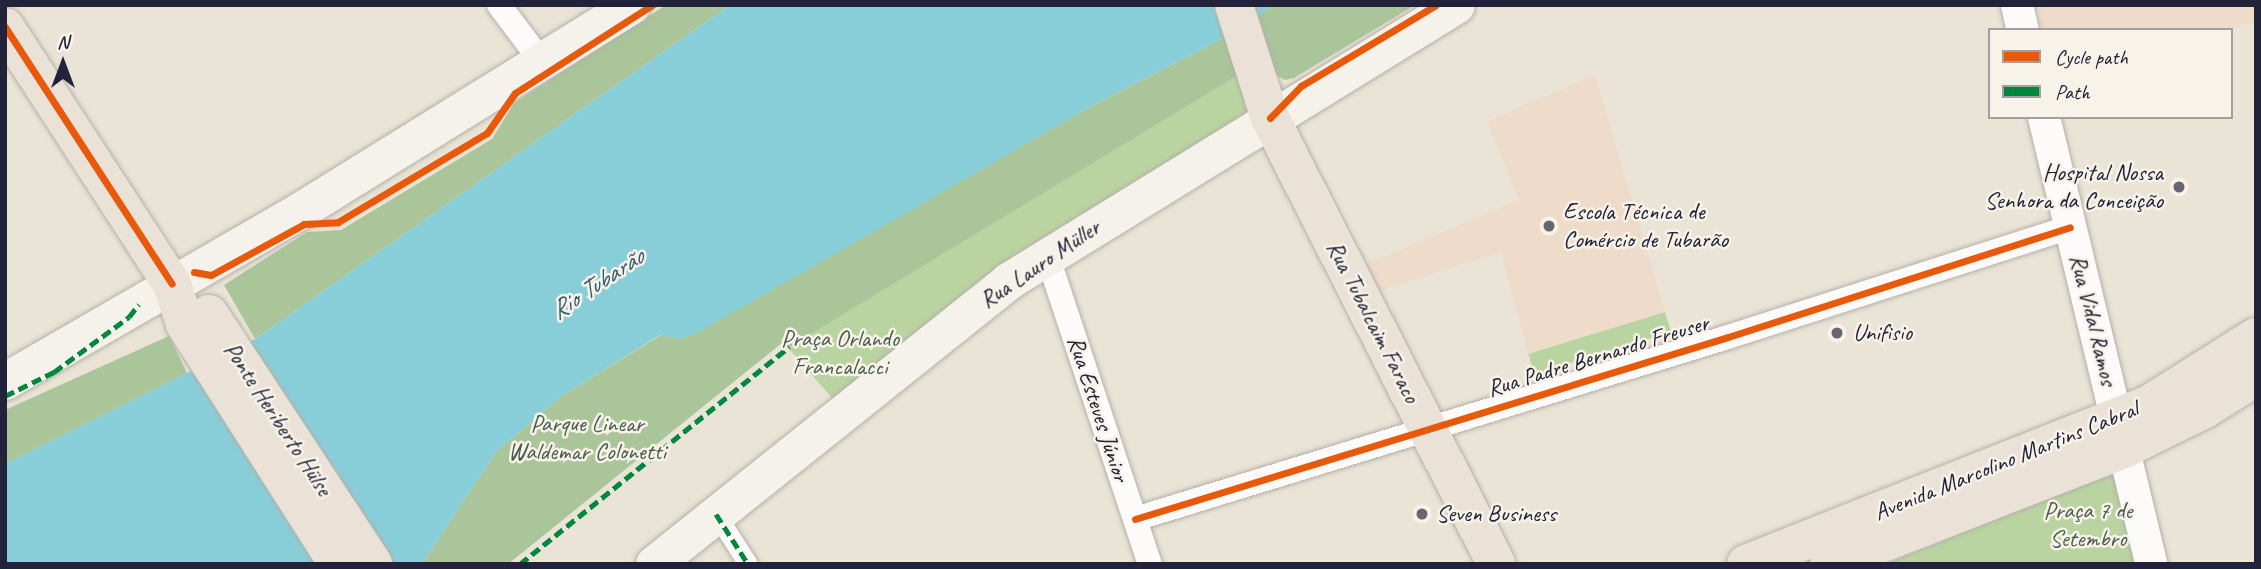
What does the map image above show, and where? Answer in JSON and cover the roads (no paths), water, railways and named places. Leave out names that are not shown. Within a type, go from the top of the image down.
[{"type":"main road","points":[[5,381],[301,210],[632,5]]},
{"type":"main road","name":"Rua Tubalcaim Faraco","points":[[1234,5],[1264,101],[1496,564]]},
{"type":"main road","name":"Rua Lauro Müller","points":[[654,564],[1008,281],[1264,101],[1456,5]]},
{"type":"main road","points":[[5,27],[196,317],[338,564]]},
{"type":"main road","name":"Ponte Heriberto Hülse","points":[[196,317],[373,564]]},
{"type":"main road","name":"Avenida Marcolino Martins Cabral","points":[[1829,564],[2120,434],[2148,405],[2256,337]]},
{"type":"main road","name":"Avenida Marcolino Martins Cabral","points":[[1746,564],[2120,434],[2203,410],[2256,377]]},
{"type":"street","points":[[499,5],[542,62]]},
{"type":"street","points":[[2017,5],[2022,28]]},
{"type":"street","name":"Rua Vidal Ramos","points":[[2044,119],[2151,564]]},
{"type":"street","name":"Rua Padre Bernardo Freuser","points":[[1135,519],[1728,337],[2070,227]]},
{"type":"street","name":"Rua Esteves Júnior","points":[[1047,255],[1150,564]]},
{"type":"street","points":[[716,514],[748,564]]},
{"type":"water","name":"Rio Tubarão","points":[[730,5],[1275,5],[1225,37],[1090,107],[699,332],[680,339],[660,335],[563,395],[496,452],[422,564],[5,564],[5,464],[255,339]]},
{"type":"place","name":"Hospital Nossa Senhora da Conceição","points":[[2179,187]]},
{"type":"place","name":"Escola Técnica de Comércio de Tubarão","points":[[1549,226]]},
{"type":"place","name":"Unifisio","points":[[1837,333]]},
{"type":"place","name":"Seven Business","points":[[1422,514]]},
{"type":"park label","name":"Praça Orlando Francalacci","points":[[840,353]]},
{"type":"park label","name":"Parque Linear Waldemar Colonetti","points":[[587,438]]},
{"type":"park label","name":"Praça 7 de Setembro","points":[[2088,525]]}]
